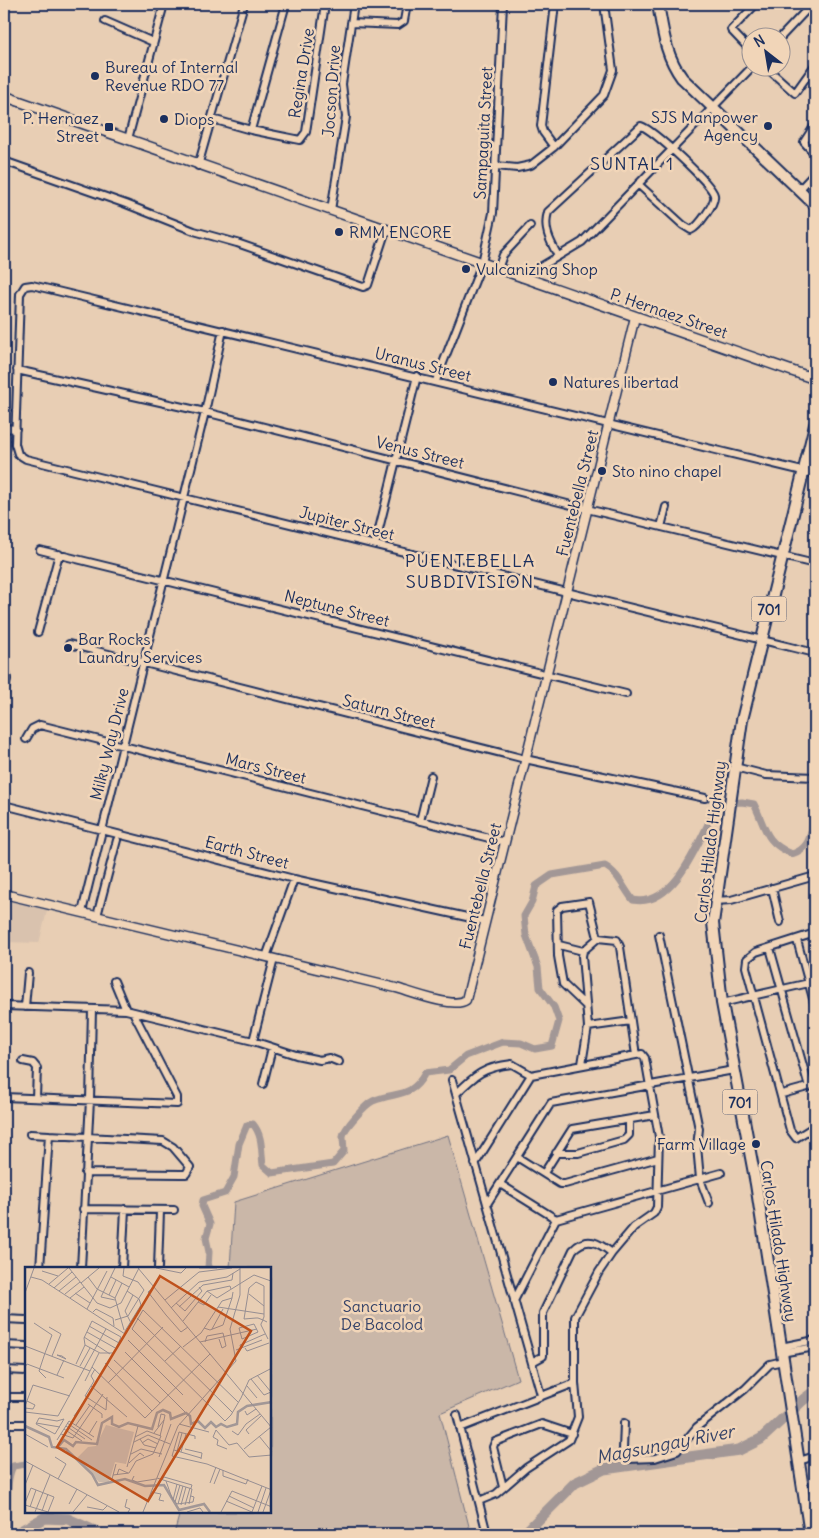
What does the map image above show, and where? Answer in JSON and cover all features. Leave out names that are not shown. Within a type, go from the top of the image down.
[{"type":"main road","points":[[658,4],[664,43],[674,68],[712,107],[800,189],[815,206]]},
{"type":"main road","name":"P. Hernaez Street","points":[[4,96],[128,139],[198,166],[331,210],[815,379]]},
{"type":"main road","name":"Carlos Hilado Highway","points":[[810,1534],[754,1170],[722,1003],[714,941],[715,901],[742,720],[815,425]]},
{"type":"street","points":[[128,139],[164,4]]},
{"type":"street","points":[[198,166],[244,4]]},
{"type":"street","points":[[212,119],[251,130],[286,4]]},
{"type":"street","name":"Regina Drive","points":[[251,130],[296,140],[300,140],[306,132],[325,4]]},
{"type":"street","name":"Jocson Drive","points":[[331,210],[346,117],[342,84],[354,4]]},
{"type":"street","points":[[350,23],[398,25],[404,21],[407,4]]},
{"type":"street","name":"Sampaguita Street","points":[[436,381],[482,263],[493,214],[503,4]]},
{"type":"street","points":[[554,147],[541,126],[555,4]]},
{"type":"street","points":[[496,166],[517,168],[531,165],[554,147],[594,108],[610,83],[613,70],[604,4]]},
{"type":"street","points":[[742,42],[732,32],[732,28],[756,4]]},
{"type":"street","points":[[789,28],[812,4]]},
{"type":"street","points":[[105,21],[153,42]]},
{"type":"street","points":[[778,78],[795,93],[815,65]]},
{"type":"street","points":[[522,278],[582,242],[742,77]]},
{"type":"street","points":[[815,124],[804,142],[815,154]]},
{"type":"street","points":[[558,256],[548,238],[545,223],[548,212],[631,133],[641,126],[644,126],[672,150],[709,187],[714,194],[714,199],[694,229],[682,225],[638,184]]},
{"type":"street","points":[[4,162],[126,204],[194,231],[237,243],[364,287],[368,284],[386,230]]},
{"type":"street","points":[[800,189],[815,172]]},
{"type":"street","points":[[498,269],[503,255],[530,226]]},
{"type":"street","name":"Uranus Street","points":[[18,370],[20,294],[24,286],[32,285],[417,376],[815,474]]},
{"type":"street","name":"Fuentebella Street","points":[[4,894],[433,998],[462,1003],[467,998],[636,317]]},
{"type":"street","name":"Milky Way Drive","points":[[82,912],[205,412],[223,330]]},
{"type":"street","points":[[4,428],[16,429],[18,370]]},
{"type":"street","name":"Venus Street","points":[[18,370],[205,412],[587,509],[815,564]]},
{"type":"street","points":[[375,544],[417,376]]},
{"type":"street","name":"Jupiter Street","points":[[16,429],[15,444],[18,454],[26,459],[815,652]]},
{"type":"street","points":[[662,527],[666,507]]},
{"type":"street","name":"Neptune Street","points":[[40,550],[626,694]]},
{"type":"street","points":[[38,632],[59,554]]},
{"type":"street","name":"Saturn Street","points":[[68,644],[525,759],[705,798]]},
{"type":"street","points":[[4,659],[7,679],[4,696]]},
{"type":"street","name":"Mars Street","points":[[26,739],[32,729],[40,725],[505,842]]},
{"type":"street","points":[[734,767],[766,775],[815,777]]},
{"type":"street","points":[[420,821],[431,776]]},
{"type":"street","name":"Earth Street","points":[[4,805],[102,828],[294,878],[485,921]]},
{"type":"street","points":[[97,916],[117,840]]},
{"type":"street","points":[[715,901],[731,900],[815,876]]},
{"type":"street","points":[[253,1041],[270,958],[294,878]]},
{"type":"street","points":[[772,888],[780,922]]},
{"type":"street","points":[[585,1005],[564,986],[558,956],[558,910],[562,906],[587,901],[590,903],[598,938]]},
{"type":"street","points":[[815,933],[751,955],[746,963],[753,997],[782,1094],[790,1130],[796,1138],[815,1126]]},
{"type":"street","points":[[659,935],[698,1129],[697,1146],[700,1179],[709,1203]]},
{"type":"street","points":[[583,951],[598,938],[614,939],[618,942],[632,1015],[631,1021],[636,1055]]},
{"type":"street","points":[[797,940],[815,1006]]},
{"type":"street","points":[[559,945],[583,951]]},
{"type":"street","points":[[770,948],[812,1086],[782,1094]]},
{"type":"street","points":[[582,1064],[588,1027],[585,1005],[583,951]]},
{"type":"street","points":[[25,1007],[28,972]]},
{"type":"street","points":[[114,981],[126,1010]]},
{"type":"street","points":[[722,1003],[809,983]]},
{"type":"street","points":[[4,1006],[126,1010],[253,1041],[272,1048],[317,1059],[329,1058],[339,1062]]},
{"type":"street","points":[[80,1267],[90,1100],[92,1009]]},
{"type":"street","points":[[4,1097],[177,1104],[177,1097],[133,1012]]},
{"type":"street","points":[[588,1027],[631,1021]]},
{"type":"street","points":[[263,1084],[272,1048]]},
{"type":"street","points":[[456,1094],[478,1073],[494,1067],[512,1064],[531,1075],[642,1054],[645,1058],[654,1115],[659,1129],[657,1207],[654,1213],[634,1227],[612,1253],[574,1317],[575,1383],[578,1417],[572,1434],[566,1443],[526,1468],[496,1494],[479,1501]]},
{"type":"street","points":[[23,1062],[33,1063],[37,1068],[36,1098]]},
{"type":"street","points":[[487,1204],[551,1103],[688,1080],[734,1070]]},
{"type":"street","points":[[475,1164],[531,1075]]},
{"type":"street","points":[[452,1080],[541,1395]]},
{"type":"street","points":[[544,1173],[570,1130],[575,1127],[654,1115]]},
{"type":"street","points":[[556,1153],[578,1153],[624,1140],[629,1135],[629,1120]]},
{"type":"street","points":[[30,1134],[163,1141],[172,1146],[188,1164],[190,1171],[181,1174],[85,1173]]},
{"type":"street","points":[[40,1267],[49,1135]]},
{"type":"street","points":[[517,1157],[560,1184],[658,1158]]},
{"type":"street","points":[[500,1184],[556,1219],[721,1173]]},
{"type":"street","points":[[83,1209],[174,1210]]},
{"type":"street","points":[[122,1267],[125,1209]]},
{"type":"street","points":[[158,1267],[160,1211]]},
{"type":"street","points":[[514,1301],[556,1219]]},
{"type":"street","points":[[532,1362],[543,1356],[543,1313],[573,1250],[580,1245],[598,1242],[612,1253]]},
{"type":"street","points":[[4,1319],[25,1320]]},
{"type":"street","points":[[624,1423],[623,1450],[626,1459],[663,1457],[677,1451],[697,1427],[745,1388],[782,1354],[815,1340]]},
{"type":"street","points":[[4,1345],[25,1346]]},
{"type":"street","points":[[782,1354],[815,1347]]},
{"type":"street","points":[[4,1370],[25,1371]]},
{"type":"street","points":[[460,1428],[575,1383]]},
{"type":"street","points":[[4,1397],[25,1398]]},
{"type":"street","points":[[457,1416],[487,1534]]},
{"type":"street","points":[[4,1424],[25,1424]]},
{"type":"street","points":[[503,1487],[493,1447],[495,1442],[542,1424],[572,1434]]},
{"type":"street","points":[[799,1461],[815,1456]]},
{"type":"shaded area","points":[[4,896],[48,907],[39,943],[4,942]]},
{"type":"green space","name":"Sanctuario De Bacolod","points":[[448,1135],[518,1379],[440,1413],[471,1534],[174,1534],[180,1513],[271,1513],[271,1267],[230,1267],[234,1202]]},
{"type":"waterway","points":[[208,1267],[209,1252],[206,1238],[210,1224],[202,1206],[203,1200],[225,1193],[234,1177],[239,1144],[247,1125],[253,1124],[256,1129],[261,1143],[263,1165],[272,1173],[333,1164],[344,1151],[344,1132],[361,1111],[373,1101],[409,1091],[420,1081],[425,1073],[449,1070],[466,1056],[503,1042],[521,1043],[535,1049],[552,1046],[559,1021],[554,1007],[540,988],[538,967],[526,935],[524,916],[532,902],[536,886],[552,875],[605,866],[617,877],[633,900],[649,900],[662,893],[686,867],[718,804],[742,802],[754,804],[767,834],[776,844],[792,854],[799,851],[807,843],[815,815]]},
{"type":"waterway","name":"Magsungay River","points":[[524,1534],[575,1483],[604,1469],[739,1450],[761,1439],[815,1391]]},
{"type":"waterway","points":[[6,1534],[10,1473],[13,1466],[25,1464]]},
{"type":"waterway","name":"Magsungay River","points":[[15,1534],[44,1518],[68,1519],[101,1534]]},
{"type":"place","name":"Bureau of Internal Revenue RDO 77","points":[[95,76]]},
{"type":"place","name":"Diops","points":[[164,119]]},
{"type":"place","name":"SJS Manpower Agency","points":[[768,126]]},
{"type":"place","name":"P. Hernaez Street","points":[[109,127]]},
{"type":"place","name":"RMM ENCORE","points":[[339,232]]},
{"type":"place","name":"Vulcanizing Shop","points":[[466,269]]},
{"type":"place","name":"Natures libertad","points":[[553,382]]},
{"type":"place","name":"Sto nino chapel","points":[[602,471]]},
{"type":"place","name":"Bar Rocks Laundry Services","points":[[68,648]]},
{"type":"place","name":"Farm Village","points":[[756,1144]]},
{"type":"district","name":"SUNTAL 1","points":[[632,163]]},
{"type":"district","name":"PUENTEBELLA SUBDIVISION","points":[[470,570]]}]
